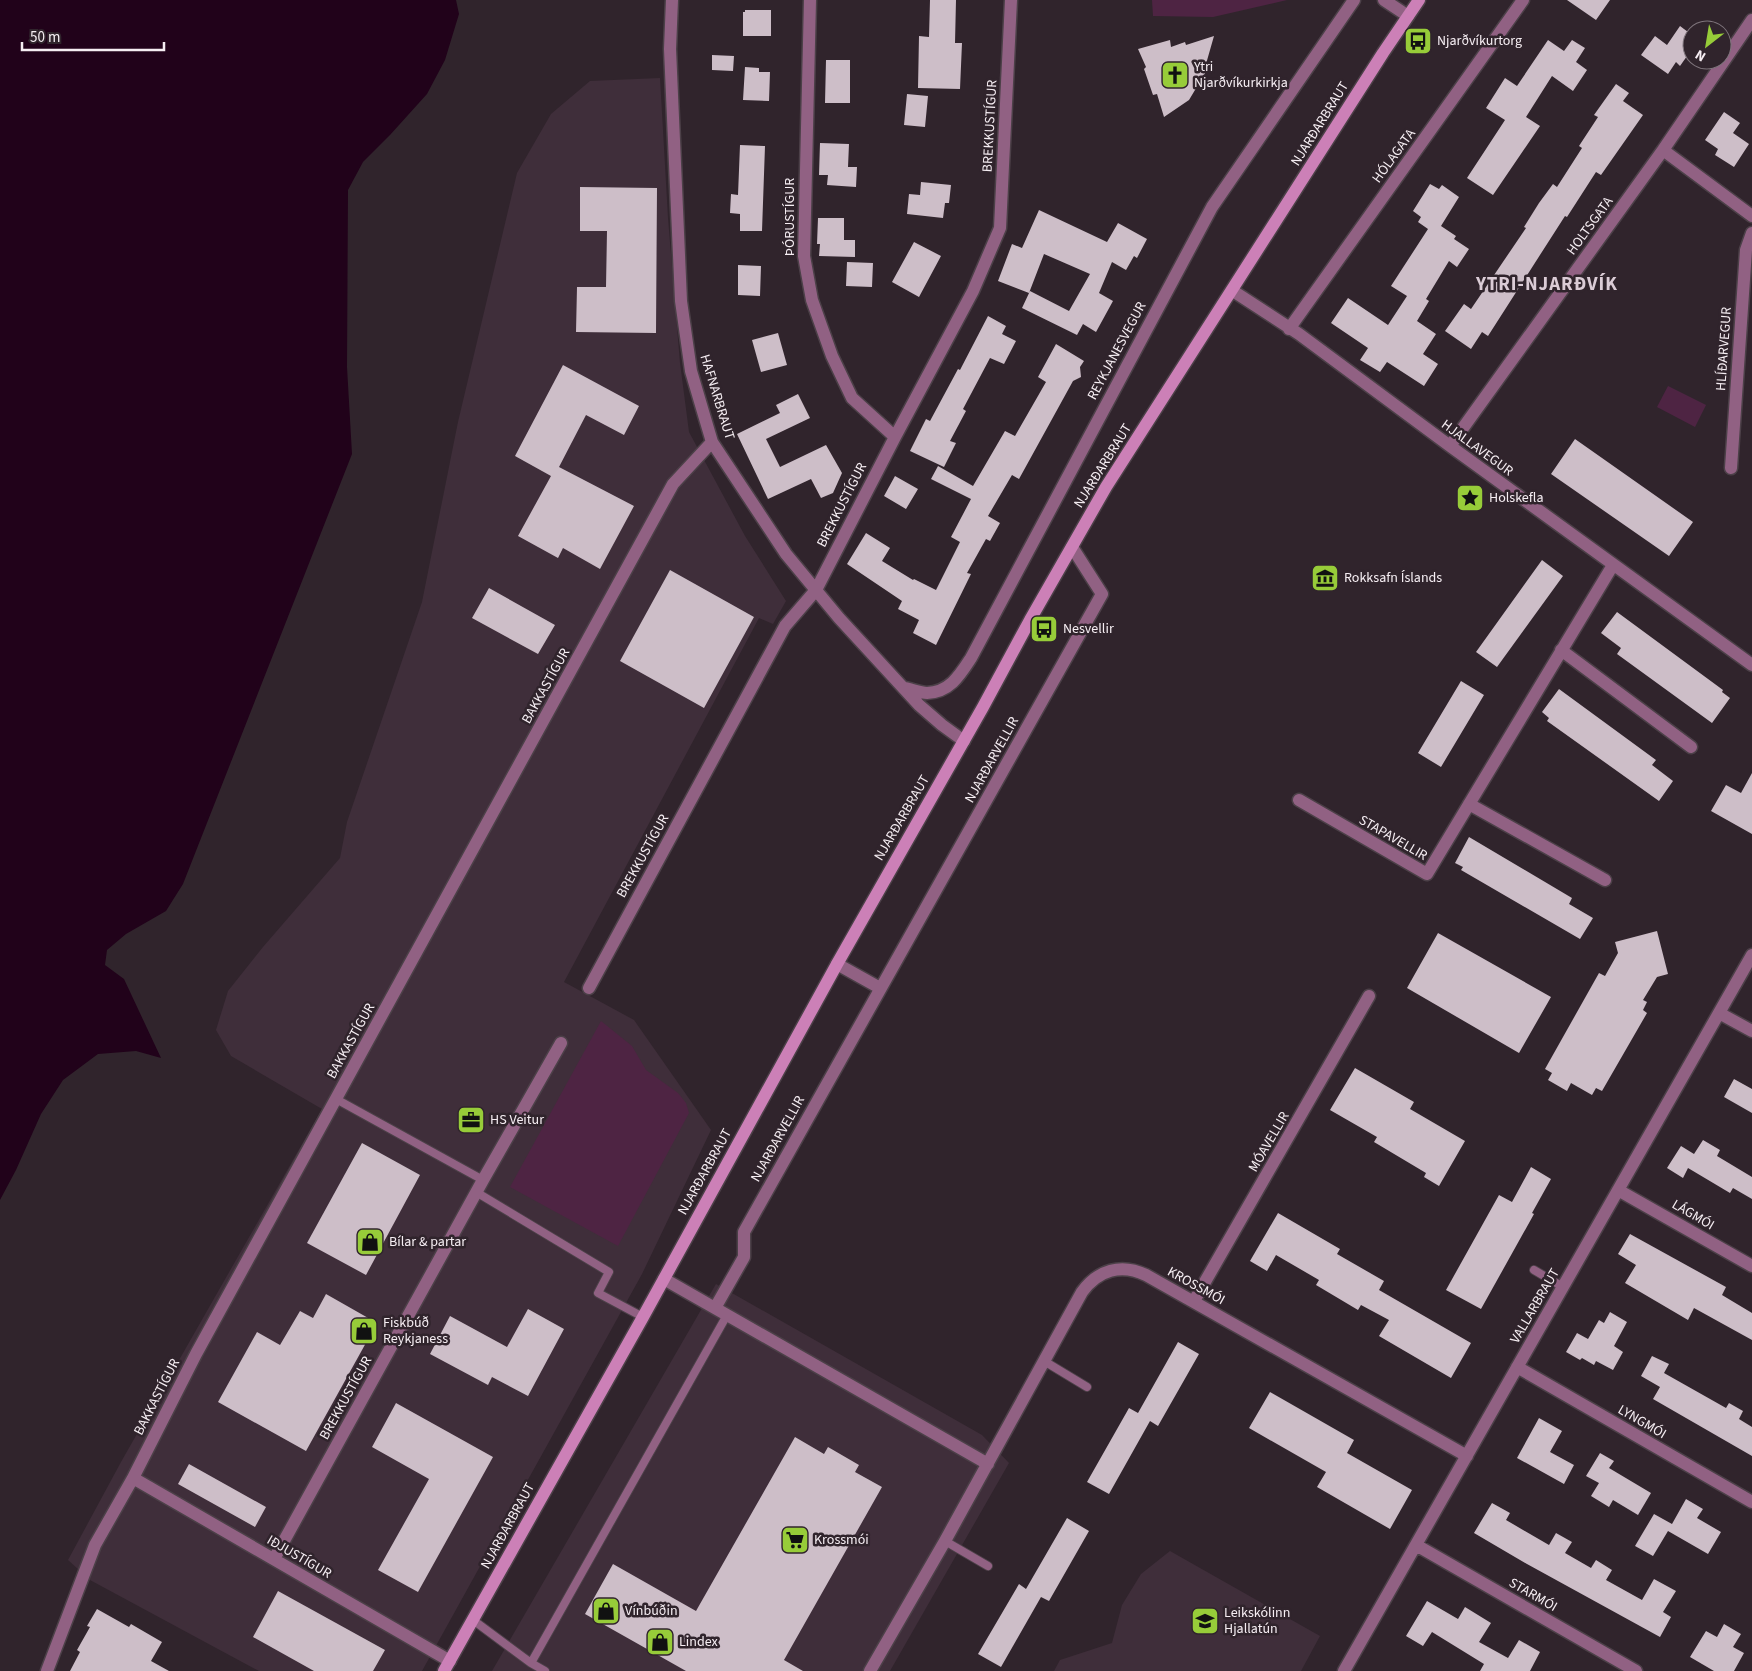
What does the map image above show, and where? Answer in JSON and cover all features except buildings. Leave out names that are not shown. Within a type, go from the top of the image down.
[{"type":"main road","name":"NJARÐARBRAUT","points":[[447,1666],[643,1317],[837,964],[1106,488],[1383,53],[1419,0]]},
{"type":"street","name":"HAFNARBRAUT","points":[[672,0],[670,49],[681,301],[691,372],[712,442],[786,554],[839,618],[919,705],[964,741]]},
{"type":"street","name":"ÞÓRUSTÍGUR","points":[[810,0],[804,256],[812,300],[832,356],[852,398],[895,436]]},
{"type":"street","name":"BREKKUSTÍGUR","points":[[588,988],[785,626],[816,590],[895,436],[973,291],[1000,228],[1011,0]]},
{"type":"street","name":"REYKJANESVEGUR","points":[[904,688],[926,693],[941,690],[955,681],[961,674],[1212,207],[1354,0]]},
{"type":"street","points":[[1384,0],[1408,16]]},
{"type":"street","name":"HÓLAGATA","points":[[1289,328],[1523,0]]},
{"type":"street","name":"HOLTSGATA","points":[[1450,446],[1663,150],[1752,20]]},
{"type":"street","points":[[1663,150],[1752,216]]},
{"type":"street","name":"HLÍÐARVEGUR","points":[[1731,468],[1746,250],[1752,234]]},
{"type":"street","name":"HJALLAVEGUR","points":[[1233,291],[1299,334],[1752,665]]},
{"type":"street","name":"BAKKASTÍGUR","points":[[46,1671],[95,1545],[133,1478],[200,1347],[673,484],[712,442]]},
{"type":"street","name":"NJARÐARVELLIR","points":[[721,1312],[744,1257],[744,1232],[1102,594],[1072,547]]},
{"type":"street","name":"STAPAVELLIR","points":[[1299,800],[1427,874],[1613,565]]},
{"type":"street","points":[[1561,650],[1691,747]]},
{"type":"street","points":[[1469,804],[1605,880]]},
{"type":"street","name":"VALLARBRAUT","points":[[1344,1671],[1752,955]]},
{"type":"street","points":[[837,964],[880,988]]},
{"type":"street","name":"MÓAVELLIR","points":[[1194,1302],[1369,996]]},
{"type":"street","points":[[1719,1012],[1752,1031]]},
{"type":"street","name":"BREKKUSTÍGUR","points":[[274,1559],[476,1192],[561,1043]]},
{"type":"street","name":"LÁGMÓI","points":[[1618,1190],[1752,1266]]},
{"type":"street","name":"KROSSMÓI","points":[[870,1671],[945,1541],[1082,1292],[1102,1273],[1120,1268],[1138,1271],[1467,1456]]},
{"type":"street","points":[[664,1279],[988,1464]]},
{"type":"street","name":"LYNGMÓI","points":[[1517,1367],[1752,1502]]},
{"type":"street","name":"IÐJUSTÍGUR","points":[[133,1478],[274,1559],[447,1666]]},
{"type":"street","name":"STARMÓI","points":[[1416,1545],[1636,1671]]},
{"type":"lane","points":[[336,1099],[483,1180]]},
{"type":"lane","points":[[476,1192],[609,1272],[598,1293],[643,1317]]},
{"type":"lane","points":[[1534,1270],[1563,1287]]},
{"type":"lane","points":[[531,1663],[721,1312]]},
{"type":"lane","points":[[1044,1361],[1087,1387]]},
{"type":"lane","points":[[945,1541],[988,1566]]},
{"type":"lane","points":[[473,1620],[531,1663],[545,1671]]},
{"type":"shaded area","points":[[0,0],[456,0],[459,14],[445,60],[427,94],[363,162],[348,190],[347,367],[352,454],[183,884],[166,911],[126,934],[107,950],[105,965],[124,979],[161,1058],[136,1051],[98,1054],[63,1080],[41,1114],[16,1170],[0,1200]]},
{"type":"shaded area","points":[[1152,0],[1287,0],[1213,17],[1153,16]]},
{"type":"shaded area","points":[[660,78],[668,218],[680,363],[689,432],[745,536],[786,601],[773,624],[759,618],[564,982],[634,1020],[711,1130],[642,1274],[422,1671],[259,1671],[90,1580],[68,1560],[121,1462],[322,1109],[231,1056],[216,1030],[228,991],[263,947],[340,858],[347,822],[422,602],[458,422],[517,173],[551,114],[590,81]]},
{"type":"shaded area","points":[[1668,386],[1706,405],[1695,427],[1657,407]]},
{"type":"shaded area","points":[[601,1021],[632,1046],[646,1070],[678,1093],[686,1103],[689,1113],[618,1246],[510,1187]]},
{"type":"shaded area","points":[[716,1284],[982,1435],[1009,1463],[890,1671],[492,1671]]},
{"type":"shaded area","name":"Leikskólinn Hjallatún","points":[[1170,1551],[1320,1636],[1301,1671],[1054,1671],[1060,1660],[1112,1643],[1122,1605],[1141,1574]]},
{"type":"place","name":"Njarðvíkurtorg","points":[[1418,41]]},
{"type":"place","name":"Ytri Njarðvíkurkirkja","points":[[1175,75]]},
{"type":"place","name":"Holskefla","points":[[1470,498]]},
{"type":"place","name":"Rokksafn Íslands","points":[[1325,578]]},
{"type":"place","name":"Nesvellir","points":[[1044,629]]},
{"type":"place","name":"HS Veitur","points":[[471,1120]]},
{"type":"place","name":"Bílar & partar","points":[[370,1242]]},
{"type":"place","name":"Fiskbúð Reykjaness","points":[[364,1331]]},
{"type":"place","name":"Krossmói","points":[[795,1540]]},
{"type":"place","name":"Vínbúðin","points":[[606,1611]]},
{"type":"place","name":"Leikskólinn Hjallatún","points":[[1205,1621]]},
{"type":"place","name":"Lindex","points":[[660,1642]]},
{"type":"district","name":"YTRI-NJARÐVÍK","points":[[1547,284]]}]
